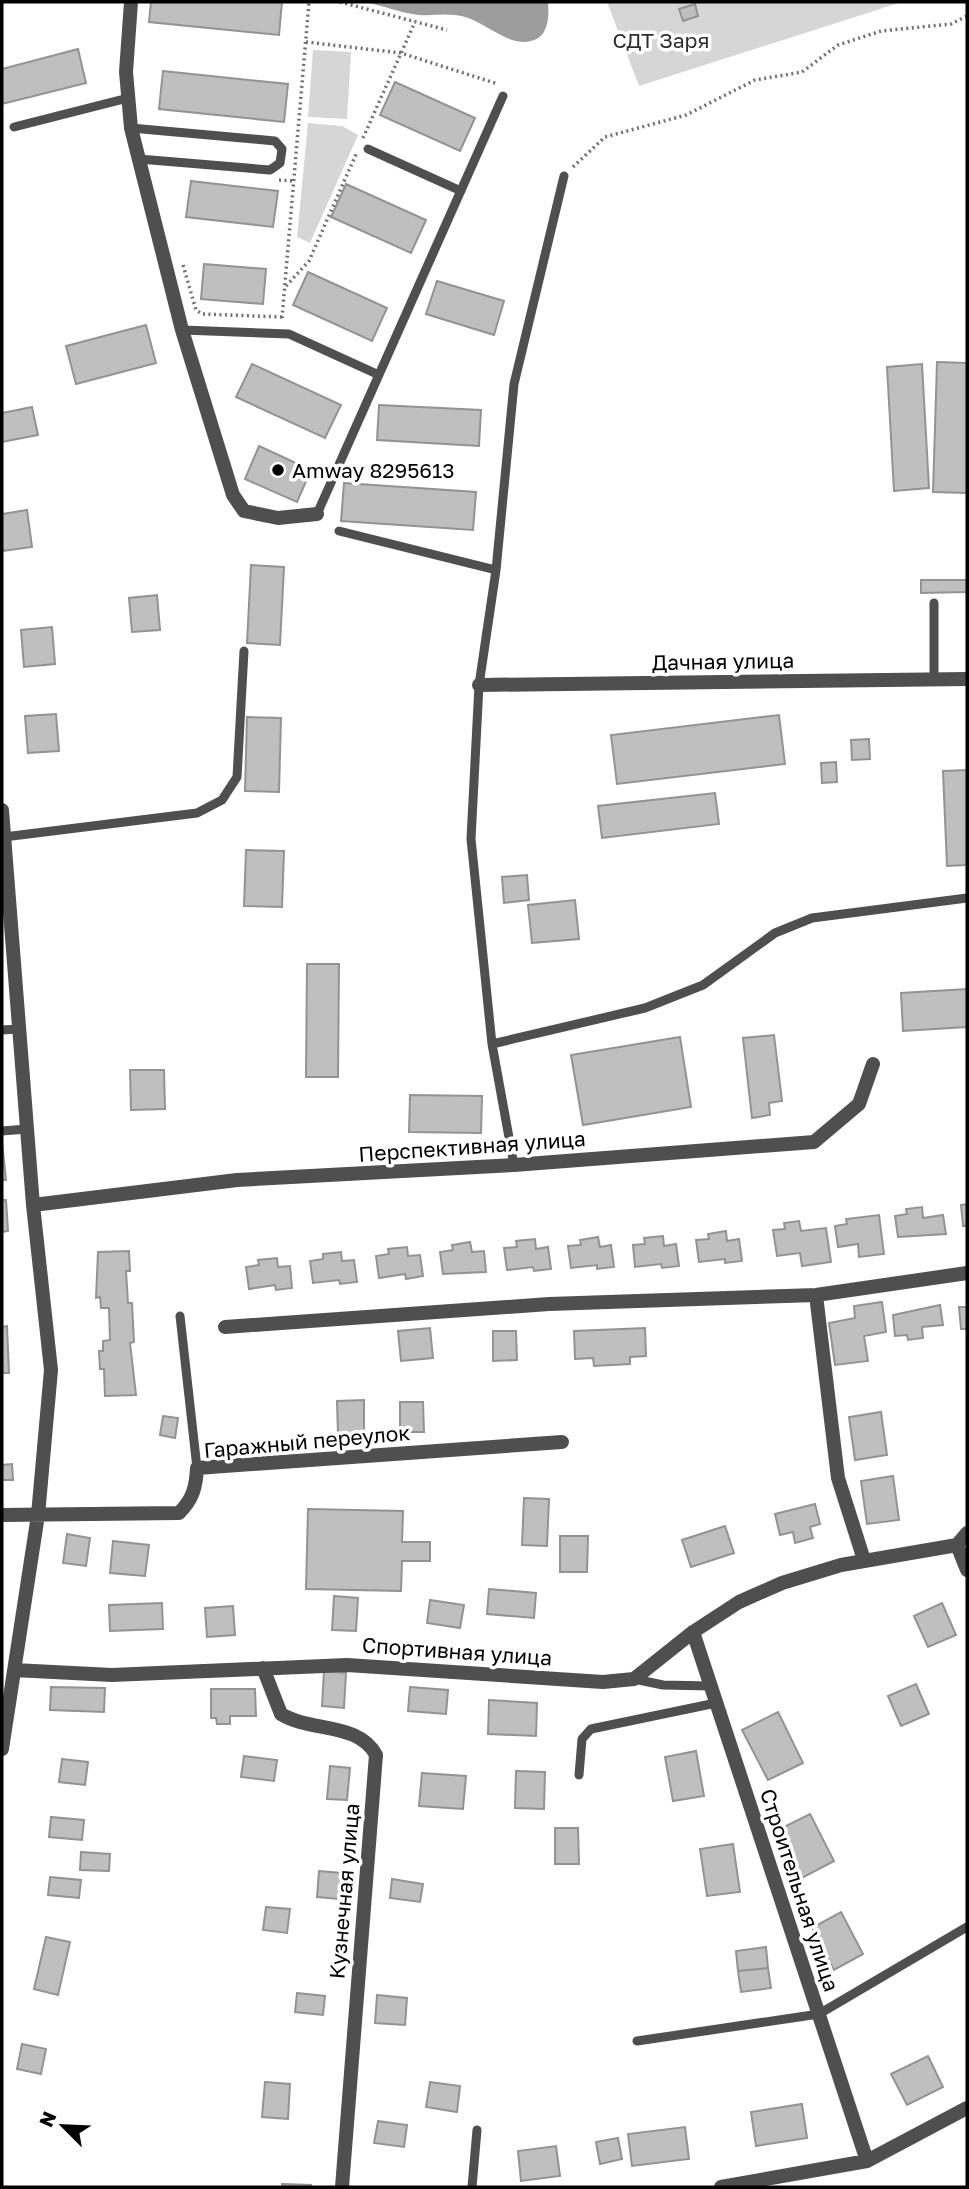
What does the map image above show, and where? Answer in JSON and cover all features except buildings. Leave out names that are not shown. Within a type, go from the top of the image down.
[{"type":"street","points":[[131,2],[126,72],[131,128],[182,330],[233,495],[244,511],[278,518],[317,514]]},
{"type":"street","name":"Дачная улица","points":[[479,685],[967,679]]},
{"type":"street","points":[[2,810],[6,928],[19,1029],[33,1205],[51,1370],[38,1515],[2,1749]]},
{"type":"street","name":"Перспективная улица","points":[[33,1205],[237,1180],[514,1165],[814,1142],[859,1104],[873,1064]]},
{"type":"street","points":[[225,1327],[550,1304],[816,1295],[967,1273]]},
{"type":"street","points":[[816,1295],[838,1478],[864,1560]]},
{"type":"street","name":"Гаражный переулок","points":[[2,1515],[179,1513],[190,1502],[196,1488],[197,1468],[562,1443]]},
{"type":"street","points":[[634,1679],[693,1632],[739,1602],[782,1583],[864,1560],[957,1545],[967,1533]]},
{"type":"street","points":[[957,1545],[967,1570]]},
{"type":"street","name":"Строительная улица","points":[[693,1632],[867,2161]]},
{"type":"street","name":"Спортивная улица","points":[[14,1670],[112,1675],[347,1665],[603,1682],[634,1679]]},
{"type":"street","name":"Кузнечная улица","points":[[263,1668],[281,1714],[360,1737],[371,1745],[376,1755],[342,2187]]},
{"type":"street","points":[[721,2187],[867,2161],[967,2108]]},
{"type":"lane","points":[[317,514],[503,96]]},
{"type":"lane","points":[[15,127],[128,98]]},
{"type":"lane","points":[[131,128],[275,141],[282,149],[280,163],[270,170],[139,159]]},
{"type":"lane","points":[[363,150],[461,191]]},
{"type":"lane","points":[[514,1165],[492,1044],[471,839],[479,685],[496,570],[514,384],[564,176]]},
{"type":"lane","points":[[182,330],[289,334],[379,375]]},
{"type":"lane","points":[[339,531],[496,570]]},
{"type":"lane","points":[[934,603],[934,680]]},
{"type":"lane","points":[[4,837],[197,813],[222,800],[237,778],[244,651]]},
{"type":"lane","points":[[492,1044],[645,1008],[703,985],[775,933],[812,918],[967,898]]},
{"type":"lane","points":[[2,1030],[19,1029]]},
{"type":"lane","points":[[2,1131],[27,1129]]},
{"type":"lane","points":[[180,1315],[197,1468]]},
{"type":"lane","points":[[634,1679],[663,1685],[711,1686]]},
{"type":"lane","points":[[579,1775],[582,1739],[591,1729],[716,1703]]},
{"type":"lane","points":[[637,2041],[818,2014],[967,1927]]},
{"type":"lane","points":[[472,2187],[477,2130]]},
{"type":"path","points":[[280,334],[309,2]]},
{"type":"path","points":[[340,2],[447,30]]},
{"type":"path","points":[[564,176],[605,137],[686,115],[755,80],[802,72],[838,45],[881,31],[951,24],[967,16]]},
{"type":"path","points":[[363,139],[415,22]]},
{"type":"path","points":[[306,42],[401,53],[498,83],[503,96]]},
{"type":"path","points":[[284,288],[309,261],[363,150]]},
{"type":"path","points":[[267,179],[294,181]]},
{"type":"path","points":[[181,256],[196,310],[202,314],[282,317]]},
{"type":"green space","name":"СДТ Заря","points":[[607,2],[902,2],[639,86]]},
{"type":"green space","points":[[313,50],[351,52],[347,119],[308,117]]},
{"type":"green space","points":[[308,123],[342,126],[358,135],[310,243],[297,237]]},
{"type":"shaded area","points":[[366,2],[548,2],[548,18],[543,34],[526,42],[508,39],[462,16],[412,14]]},
{"type":"place","name":"Amway 8295613","points":[[278,470]]}]
